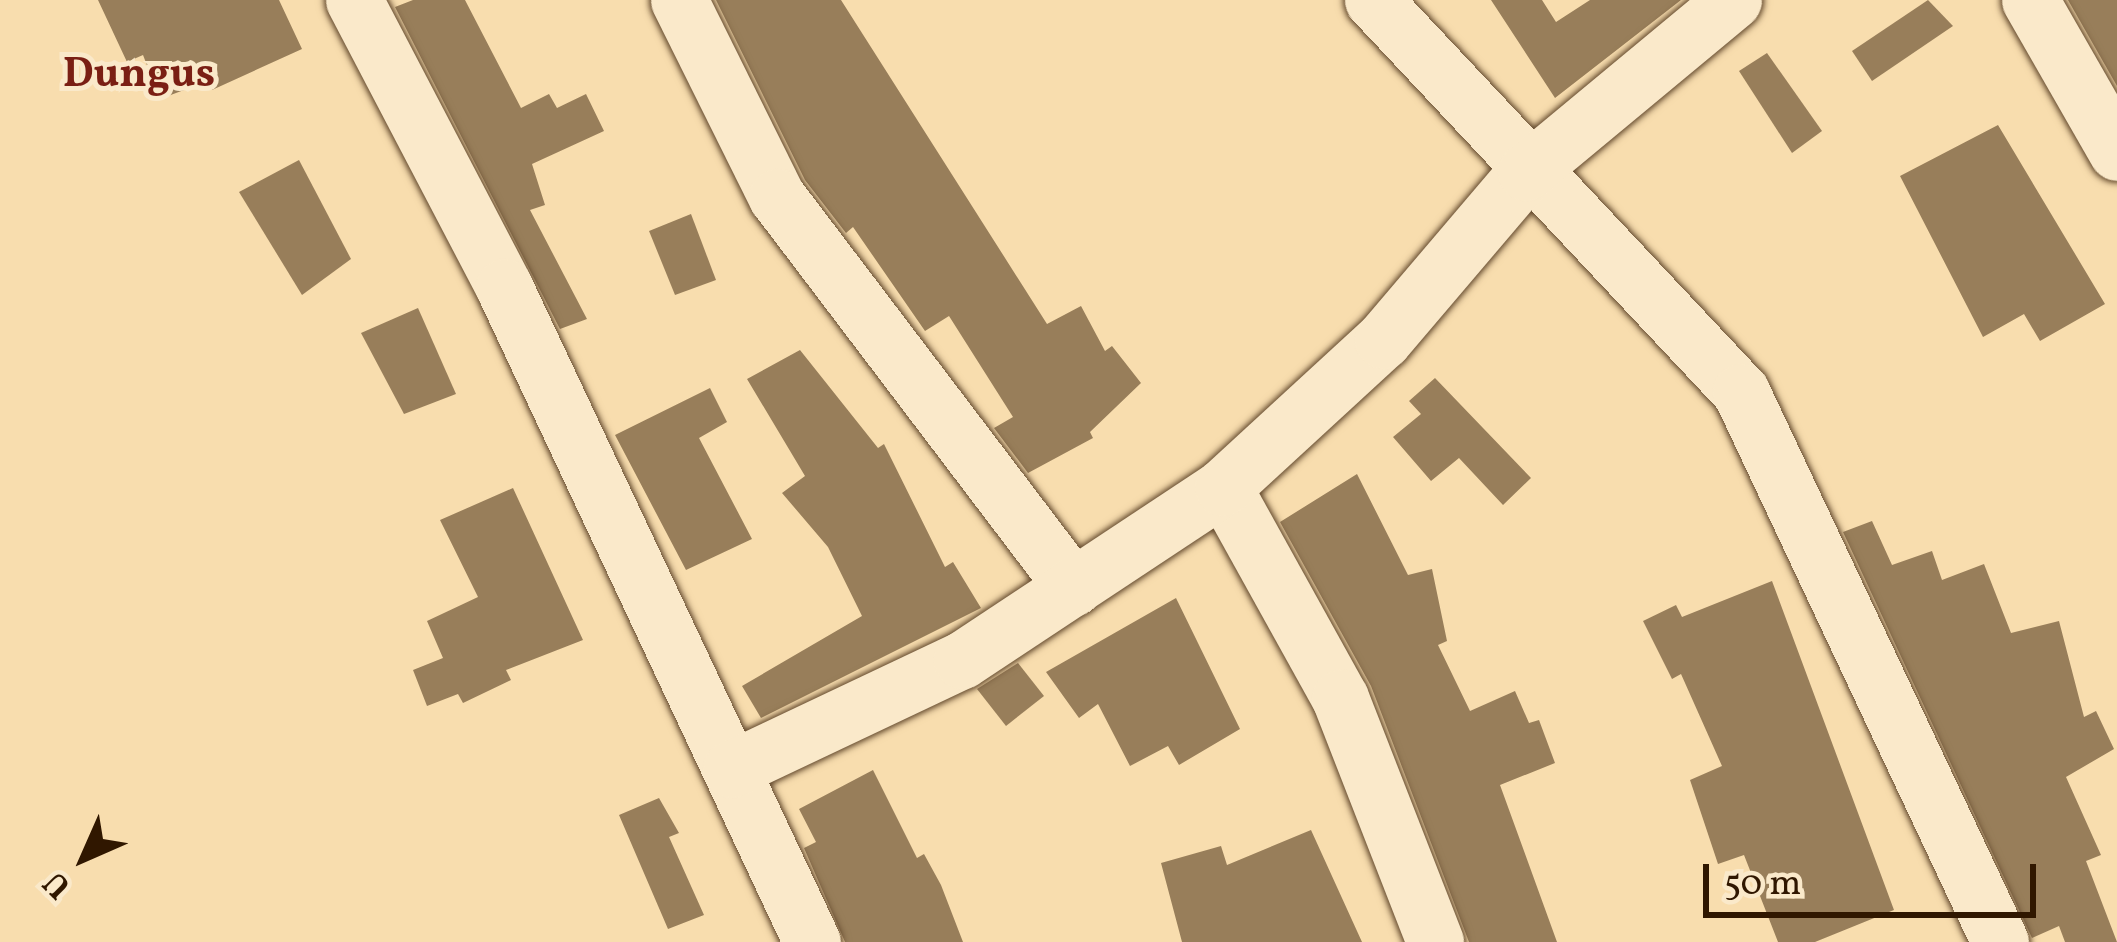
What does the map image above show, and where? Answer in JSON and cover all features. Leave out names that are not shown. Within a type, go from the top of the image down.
[{"type":"street","points":[[354,0],[504,287],[812,942]]},
{"type":"street","points":[[679,0],[777,197],[1073,587]]},
{"type":"street","points":[[1373,0],[1526,172],[1741,392],[2000,942]]},
{"type":"street","points":[[731,769],[962,661],[1223,487],[1383,340],[1526,172],[1733,0]]},
{"type":"street","points":[[2030,0],[2117,152]]},
{"type":"street","points":[[1223,487],[1340,698],[1436,942]]},
{"type":"building","points":[[98,0],[279,0],[302,49],[212,90],[208,81],[160,99],[143,55],[127,62]]},
{"type":"building","points":[[413,0],[465,0],[521,108],[549,94],[557,108],[586,94],[604,131],[532,164],[545,205],[530,210],[587,319],[560,329],[395,7]]},
{"type":"building","points":[[716,0],[841,0],[1047,324],[1081,306],[1105,351],[1112,346],[1141,383],[1090,432],[1093,438],[1028,473],[994,428],[1013,417],[949,316],[925,331],[853,227],[846,233],[805,180]]},
{"type":"building","points":[[1491,0],[1542,0],[1556,22],[1590,0],[1681,0],[1555,98]]},
{"type":"building","points":[[1928,0],[1953,26],[1872,81],[1852,51]]},
{"type":"building","points":[[2068,0],[2117,0],[2117,86]]},
{"type":"building","points":[[1767,53],[1822,131],[1792,153],[1739,71]]},
{"type":"building","points":[[1998,125],[2105,304],[2040,341],[2024,314],[1983,337],[1900,176]]},
{"type":"building","points":[[299,160],[351,259],[302,295],[239,192]]},
{"type":"building","points":[[691,214],[716,280],[675,295],[649,231]]},
{"type":"building","points":[[418,308],[456,394],[404,414],[361,333]]},
{"type":"building","points":[[800,350],[878,448],[884,444],[945,567],[953,562],[981,608],[761,718],[742,686],[862,616],[828,547],[782,493],[805,476],[747,379]]},
{"type":"building","points":[[1435,378],[1531,478],[1503,505],[1459,458],[1431,481],[1393,437],[1421,414],[1409,401]]},
{"type":"building","points":[[710,388],[727,422],[699,438],[752,539],[686,570],[615,435]]},
{"type":"building","points":[[1357,474],[1408,575],[1432,569],[1447,641],[1438,645],[1470,711],[1515,691],[1529,723],[1539,720],[1555,763],[1500,785],[1557,942],[1469,942],[1371,686],[1280,522]]},
{"type":"building","points":[[513,488],[583,640],[506,670],[511,680],[463,703],[458,694],[427,706],[413,670],[443,658],[427,621],[478,597],[440,520]]},
{"type":"building","points":[[1872,521],[1892,565],[1932,551],[1942,580],[1984,564],[2011,633],[2059,621],[2084,717],[2096,711],[2114,749],[2066,777],[2101,855],[2086,861],[2117,942],[2065,942],[2059,926],[2032,938],[1843,532]]},
{"type":"building","points":[[1772,581],[1894,910],[1815,942],[1778,942],[1744,855],[1718,864],[1690,780],[1722,766],[1681,674],[1672,679],[1643,621],[1676,605],[1682,617]]},
{"type":"building","points":[[1176,598],[1240,729],[1179,765],[1168,746],[1130,766],[1098,704],[1079,718],[1046,672]]},
{"type":"building","points":[[1018,663],[1044,696],[1006,726],[977,689]]},
{"type":"building","points":[[873,770],[917,858],[924,854],[941,885],[963,942],[845,942],[804,848],[816,842],[799,809]]},
{"type":"building","points":[[659,798],[679,833],[669,837],[704,915],[668,929],[619,815]]},
{"type":"building","points":[[1311,830],[1362,942],[1182,942],[1161,863],[1221,846],[1227,865]]},
{"type":"district","name":"Dungus","points":[[139,76]]}]
